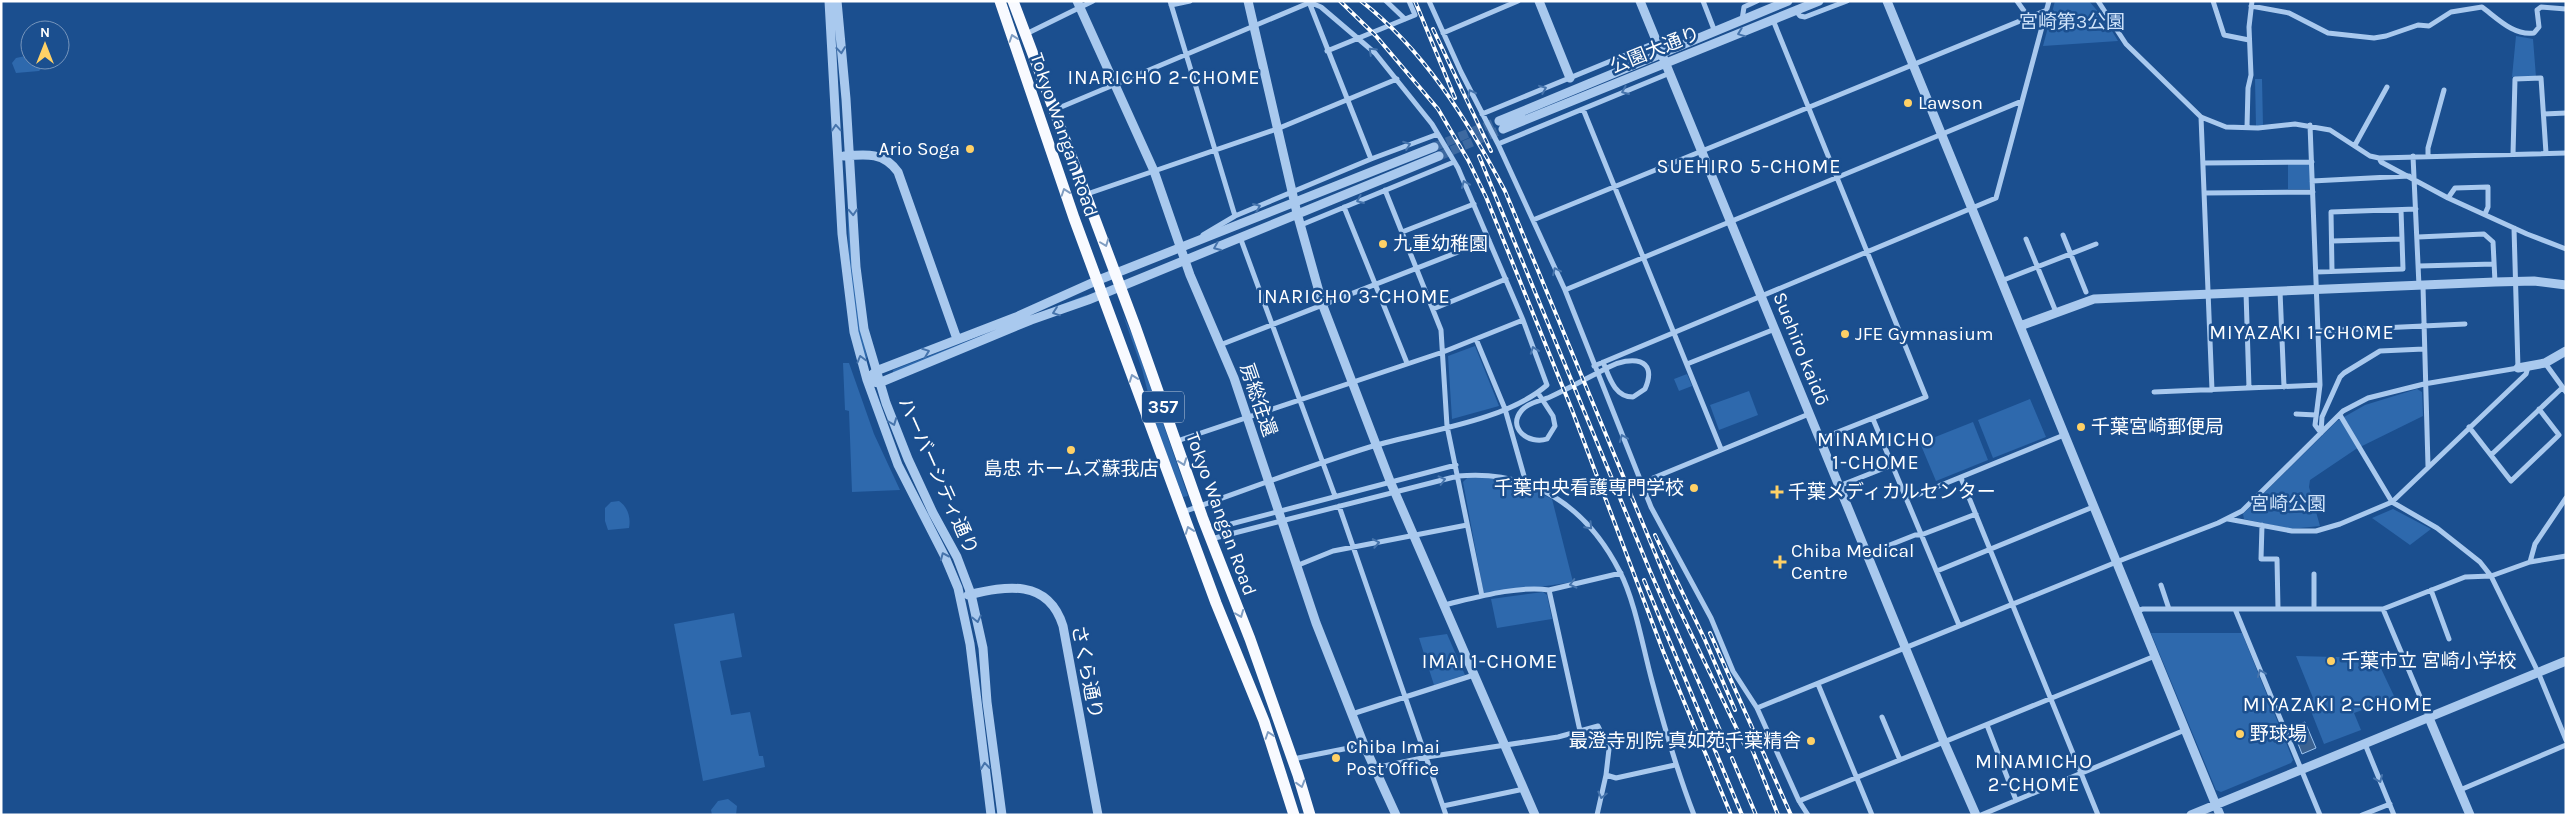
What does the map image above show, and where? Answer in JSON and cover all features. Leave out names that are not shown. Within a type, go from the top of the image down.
[{"type":"highway","name":"Tokyo Wangan Road","points":[[1000,1],[1096,281],[1182,512],[1264,721],[1294,815]]},
{"type":"highway","name":"Tokyo Wangan Road","points":[[1013,1],[1116,273],[1198,506],[1293,759],[1310,815]]},
{"type":"street","name":"ハーバーシティ通り","points":[[829,1],[846,281],[854,332],[867,380],[898,465],[945,557],[960,597],[967,625],[978,696],[991,815]]},
{"type":"street","name":"ハーバーシティ通り","points":[[837,1],[860,308],[879,383],[908,459],[957,557],[971,594],[982,648],[1002,815]]},
{"type":"street","points":[[1026,34],[1078,4],[1092,1]]},
{"type":"street","points":[[1190,1],[1170,3],[1235,216]]},
{"type":"street","points":[[1248,1],[1292,192],[1323,306],[1375,446],[1535,815]]},
{"type":"street","points":[[1386,1],[1405,20]]},
{"type":"street","points":[[1327,51],[1415,15],[1409,1]]},
{"type":"street","points":[[1429,1],[1460,72],[1498,144],[1565,290],[1641,483],[1671,546],[1711,618],[1734,671],[1757,708],[1798,801],[1808,815]]},
{"type":"street","points":[[1443,33],[1518,1]]},
{"type":"street","points":[[1539,1],[1570,78]]},
{"type":"street","name":"Suehiro kaidō","points":[[1640,1],[1905,648],[1976,815]]},
{"type":"street","points":[[1703,1],[1715,32]]},
{"type":"street","points":[[1742,20],[1744,7],[1757,1]]},
{"type":"street","name":"公園大通り","points":[[1664,58],[1715,32],[1788,1]]},
{"type":"street","name":"公園大通り","points":[[1501,125],[1664,58],[1773,20],[1819,1]]},
{"type":"street","points":[[1796,11],[1800,16],[1805,17],[1847,1]]},
{"type":"street","points":[[1887,1],[2220,815]]},
{"type":"street","points":[[2017,1],[2029,18]]},
{"type":"street","points":[[1594,366],[1996,198],[2049,1]]},
{"type":"street","points":[[2098,1],[2126,44],[2200,117],[2226,127],[2310,125],[2330,130],[2370,156],[2378,158],[2566,153]]},
{"type":"street","points":[[2213,1],[2224,35],[2249,40]]},
{"type":"street","points":[[1310,2],[1327,51],[1371,159]]},
{"type":"street","points":[[1054,110],[1310,2],[1321,7],[1375,53],[1438,134],[1474,204],[1523,320],[1547,385],[1538,392],[1505,409],[1323,462],[1267,480],[1182,512]]},
{"type":"street","name":"房総往還","points":[[1078,4],[1154,171],[1185,261],[1234,378],[1296,566],[1351,715],[1396,815]]},
{"type":"street","points":[[2247,127],[2248,88],[2251,75],[2249,40],[2251,4],[2289,14],[2328,33],[2374,38],[2418,25],[2429,26],[2451,12],[2475,6],[2482,7],[2516,32],[2524,35],[2534,33],[2539,27],[2537,10],[2541,7],[2566,9]]},
{"type":"street","points":[[1533,220],[2047,10]]},
{"type":"street","points":[[1773,20],[1926,397],[1820,439]]},
{"type":"street","points":[[1482,114],[1657,42]]},
{"type":"street","points":[[1498,144],[1670,73]]},
{"type":"street","points":[[2513,154],[2515,79],[2541,78],[2546,154]]},
{"type":"street","points":[[1086,194],[1277,129],[1397,79]]},
{"type":"street","points":[[2355,145],[2387,87]]},
{"type":"street","points":[[2428,156],[2428,148],[2444,90]]},
{"type":"street","points":[[1565,290],[1643,256],[1941,136],[2022,101]]},
{"type":"street","points":[[1583,109],[1722,449]]},
{"type":"street","points":[[2544,114],[2566,113]]},
{"type":"street","points":[[2200,117],[2212,390]]},
{"type":"street","points":[[2310,125],[2320,385],[2315,425],[2321,433]]},
{"type":"street","points":[[1200,239],[1235,216],[1371,159],[1438,134]]},
{"type":"street","points":[[867,380],[879,383],[1031,320],[1102,295],[1185,261],[1240,237],[1296,208],[1434,147]]},
{"type":"street","points":[[839,156],[866,154],[880,156],[893,165],[898,172],[958,339]]},
{"type":"street","points":[[867,380],[876,371],[1016,318],[1096,281],[1200,239],[1296,208],[1438,156]]},
{"type":"street","points":[[2413,156],[2423,327],[2428,466]]},
{"type":"street","points":[[2378,158],[2448,198],[2566,250]]},
{"type":"street","points":[[1301,225],[1454,162]]},
{"type":"street","points":[[2202,162],[2312,162]]},
{"type":"street","points":[[2312,181],[2413,177]]},
{"type":"street","points":[[2448,198],[2456,188],[2488,187],[2488,207],[2484,214]]},
{"type":"street","points":[[1385,190],[1441,330],[1447,426],[1482,596]]},
{"type":"street","points":[[2204,193],[2313,192]]},
{"type":"street","points":[[1402,232],[1474,204]]},
{"type":"street","points":[[1344,207],[1407,363]]},
{"type":"street","points":[[2332,271],[2331,212],[2416,209]]},
{"type":"street","points":[[2316,272],[2404,268],[2401,210]]},
{"type":"street","points":[[2514,228],[2518,368]]},
{"type":"street","points":[[2418,237],[2484,234],[2493,242],[2495,282]]},
{"type":"street","points":[[2063,235],[2086,292]]},
{"type":"street","points":[[1240,237],[1335,496]]},
{"type":"street","points":[[2026,239],[2056,312]]},
{"type":"street","points":[[2332,241],[2402,239]]},
{"type":"street","points":[[1220,345],[1489,240]]},
{"type":"street","points":[[2001,281],[2096,244]]},
{"type":"street","points":[[2419,266],[2494,264]]},
{"type":"street","points":[[1433,309],[1506,279]]},
{"type":"street","points":[[2020,326],[2094,299],[2515,281],[2566,286]]},
{"type":"street","points":[[2280,290],[2284,387]]},
{"type":"street","points":[[2246,292],[2249,388]]},
{"type":"street","points":[[1175,441],[1443,352],[1523,320]]},
{"type":"street","points":[[2318,331],[2466,324]]},
{"type":"street","points":[[1687,364],[1775,329]]},
{"type":"street","points":[[1476,339],[1505,409],[1526,483]]},
{"type":"street","points":[[2321,433],[2322,417],[2340,377],[2344,373],[2380,352],[2424,349]]},
{"type":"street","points":[[1757,708],[2242,512],[2340,415],[2368,398],[2424,384],[2545,363],[2566,351]]},
{"type":"street","points":[[1538,392],[1543,400],[1548,408],[1553,416],[1555,426],[1547,439],[1534,441],[1524,436],[1518,428],[1518,419],[1522,410],[1527,406],[1541,400],[1549,397],[1600,371],[1609,367],[1617,362],[1634,359],[1643,364],[1648,375],[1645,389],[1632,397],[1622,394],[1614,386],[1606,370],[1603,362]]},
{"type":"street","points":[[2491,455],[2539,409],[2564,390],[2545,363]]},
{"type":"street","points":[[2228,519],[2292,531],[2316,531],[2340,524],[2392,502],[2405,492],[2428,466],[2526,374],[2528,367]]},
{"type":"street","points":[[2154,392],[2320,385]]},
{"type":"street","points":[[2469,427],[2511,481],[2559,435],[2539,409]]},
{"type":"street","points":[[1641,483],[1810,414]]},
{"type":"street","points":[[2296,414],[2316,415]]},
{"type":"street","points":[[2340,415],[2392,502],[2437,528],[2480,562],[2491,576],[2538,672],[2566,740]]},
{"type":"street","points":[[1873,418],[1959,625]]},
{"type":"street","points":[[1907,499],[2064,435]]},
{"type":"street","points":[[1839,486],[1892,464]]},
{"type":"street","points":[[1209,535],[1277,511],[1390,480],[1456,465]]},
{"type":"street","points":[[1209,535],[1281,521],[1458,476],[1495,475],[1526,483],[1554,497],[1580,516],[1594,531],[1621,573],[1675,765],[1694,815]]},
{"type":"street","points":[[1961,478],[2098,815]]},
{"type":"street","points":[[2530,562],[2535,544],[2566,498]]},
{"type":"street","points":[[1339,506],[1446,815]]},
{"type":"street","points":[[1936,571],[2093,507]]},
{"type":"street","points":[[1867,554],[1915,534],[1921,535],[1976,514]]},
{"type":"street","points":[[1296,566],[1333,551],[1468,525]]},
{"type":"street","points":[[2262,525],[2261,559],[2277,559],[2278,609]]},
{"type":"street","points":[[2136,611],[2143,609],[2383,609],[2465,577],[2491,576],[2530,562],[2566,556]]},
{"type":"street","points":[[1444,605],[1482,596],[1539,588],[1549,590],[1621,573]]},
{"type":"street","points":[[2314,574],[2314,609]]},
{"type":"street","points":[[2162,585],[2169,609]]},
{"type":"street","name":"さくら通り","points":[[960,597],[1008,587],[1024,588],[1044,598],[1056,610],[1063,626],[1098,815]]},
{"type":"street","points":[[1549,590],[1580,731]]},
{"type":"street","points":[[2431,590],[2449,639]]},
{"type":"street","points":[[2235,609],[2320,815]]},
{"type":"street","points":[[2383,609],[2470,815]]},
{"type":"street","points":[[1798,801],[2155,656]]},
{"type":"street","points":[[2191,815],[2566,662]]},
{"type":"street","points":[[1351,715],[1474,675]]},
{"type":"street","points":[[1818,684],[1872,815]]},
{"type":"street","points":[[1882,716],[1900,760]]},
{"type":"street","points":[[1987,725],[2016,800]]},
{"type":"street","points":[[1374,768],[1558,738],[1598,726],[1609,750],[1606,775],[1597,815]]},
{"type":"street","points":[[1981,815],[2184,730]]},
{"type":"street","points":[[2365,744],[2394,815]]},
{"type":"street","points":[[1293,759],[1364,745]]},
{"type":"street","points":[[2460,790],[2566,745]]},
{"type":"street","points":[[1606,775],[1616,778],[1675,765]]},
{"type":"street","points":[[1444,806],[1524,789]]},
{"type":"street","points":[[2362,815],[2390,804]]},
{"type":"green space","name":"宮崎第3公園","points":[[2055,1],[2089,1],[2106,21],[2118,41],[2043,46]]},
{"type":"green space","points":[[2516,36],[2533,39],[2536,77],[2512,77]]},
{"type":"green space","points":[[20,57],[20,70],[40,70],[16,73],[12,63],[16,58]]},
{"type":"green space","points":[[2255,79],[2262,79],[2263,126],[2256,126]]},
{"type":"green space","points":[[2288,164],[2311,164],[2311,189],[2288,189]]},
{"type":"green space","points":[[848,205],[866,359],[861,347],[853,308],[849,261]]},
{"type":"green space","points":[[1087,296],[893,373],[893,370]]},
{"type":"green space","points":[[1122,312],[1134,339],[1188,496],[1183,497],[1157,429],[1142,369]]},
{"type":"green space","points":[[1475,346],[1499,406],[1452,419],[1448,356]]},
{"type":"green space","points":[[843,363],[849,363],[874,434],[900,490],[852,492],[849,411],[845,410]]},
{"type":"green space","points":[[1687,374],[1692,386],[1679,391],[1674,379]]},
{"type":"green space","name":"宮崎公園","points":[[2417,389],[2422,392],[2423,416],[2356,449],[2310,480],[2309,487],[2320,526],[2290,529],[2244,519],[2243,514],[2337,421],[2365,405]]},
{"type":"green space","points":[[1749,391],[1758,415],[1719,430],[1710,405]]},
{"type":"green space","points":[[2030,399],[2046,437],[1993,458],[1978,420]]},
{"type":"green space","points":[[1973,422],[1988,460],[1936,481],[1920,443]]},
{"type":"green space","points":[[1467,478],[1511,480],[1552,499],[1573,582],[1484,595],[1463,482]]},
{"type":"green space","points":[[619,501],[625,506],[628,513],[630,520],[629,528],[608,530],[605,521],[605,508],[611,502]]},
{"type":"green space","points":[[2393,509],[2431,529],[2410,545],[2372,518]]},
{"type":"green space","points":[[1543,592],[1547,595],[1552,619],[1497,628],[1491,599]]},
{"type":"green space","points":[[734,613],[742,657],[720,661],[731,715],[750,712],[759,756],[763,756],[765,767],[703,781],[674,624]]},
{"type":"green space","points":[[2151,633],[2242,633],[2293,760],[2291,763],[2221,792],[2216,790]]},
{"type":"green space","points":[[1447,634],[1465,675],[1434,685],[1419,638]]},
{"type":"green space","points":[[2296,656],[2376,658],[2395,698],[2354,713],[2361,730],[2324,744],[2307,701],[2313,698]]},
{"type":"green space","points":[[728,799],[737,806],[736,815],[712,815],[711,810],[718,801]]},
{"type":"shaded area","points":[[2305,722],[2316,748],[2302,754],[2292,728]]},
{"type":"tunnel","points":[[1434,147],[1499,121]]},
{"type":"tunnel","points":[[1439,156],[1503,129]]},
{"type":"railway","points":[[1340,1],[1376,36],[1438,109],[1468,160],[1486,197],[1572,410],[1663,651],[1731,815]]},
{"type":"railway","points":[[1361,1],[1384,20],[1405,42],[1443,88],[1476,139],[1505,191],[1672,594],[1744,744]]},
{"type":"railway","points":[[1415,1],[1455,98]]},
{"type":"railway","points":[[1433,29],[1491,151]]},
{"type":"railway","points":[[1479,156],[1650,571],[1729,751]]},
{"type":"railway","points":[[1655,535],[1705,640],[1735,710]]},
{"type":"railway","points":[[1644,580],[1742,815]]},
{"type":"railway","points":[[1710,633],[1791,815]]},
{"type":"railway","points":[[1752,749],[1778,815]]},
{"type":"railway","points":[[1732,758],[1756,815]]},
{"type":"place","name":"Lawson","points":[[1908,103]]},
{"type":"place","name":"Ario Soga","points":[[970,149]]},
{"type":"place","name":"九重幼稚園","points":[[1383,244]]},
{"type":"place","name":"JFE Gymnasium","points":[[1845,334]]},
{"type":"place","name":"千葉宮崎郵便局","points":[[2081,427]]},
{"type":"place","name":"島忠 ホームズ蘇我店","points":[[1071,450]]},
{"type":"place","name":"千葉中央看護専門学校","points":[[1694,488]]},
{"type":"place","name":"千葉メディカルセンター","points":[[1777,492]]},
{"type":"place","name":"Chiba Medical Centre","points":[[1780,562]]},
{"type":"place","name":"千葉市立 宮崎小学校","points":[[2331,661]]},
{"type":"place","name":"野球場","points":[[2240,734]]},
{"type":"place","name":"最澄寺別院 真如苑千葉精舎","points":[[1811,741]]},
{"type":"place","name":"Chiba Imai Post Office","points":[[1336,758]]},
{"type":"district","name":"INARICHO 2-CHOME","points":[[1164,77]]},
{"type":"district","name":"SUEHIRO 5-CHOME","points":[[1749,166]]},
{"type":"district","name":"INARICHO 3-CHOME","points":[[1354,296]]},
{"type":"district","name":"MIYAZAKI 1-CHOME","points":[[2302,332]]},
{"type":"district","name":"MINAMICHO 1-CHOME","points":[[1876,450]]},
{"type":"district","name":"IMAI 1-CHOME","points":[[1490,661]]},
{"type":"district","name":"MIYAZAKI 2-CHOME","points":[[2338,704]]},
{"type":"district","name":"MINAMICHO 2-CHOME","points":[[2034,772]]}]
